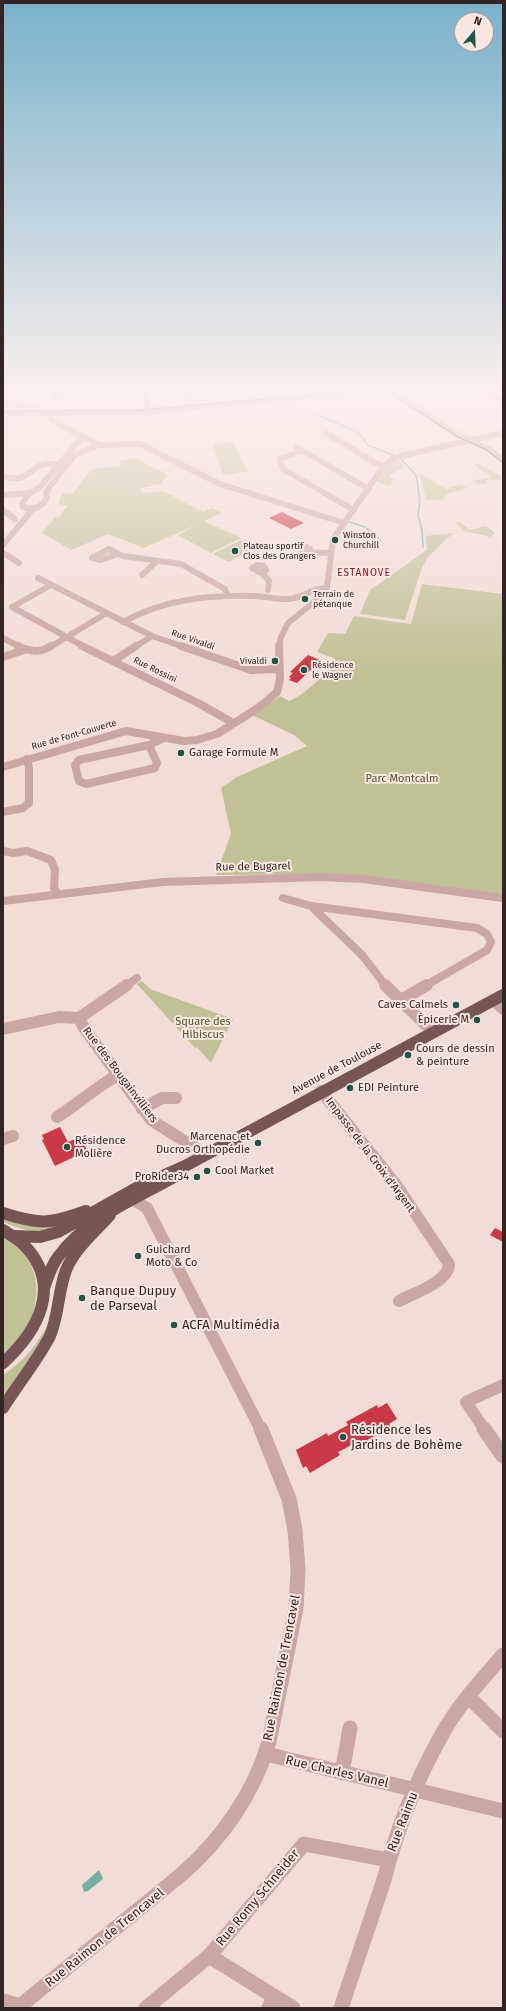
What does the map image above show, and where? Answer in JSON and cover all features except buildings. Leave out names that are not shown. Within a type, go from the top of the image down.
[{"type":"main road","name":"Avenue de Toulouse","points":[[44,1288],[51,1268],[61,1252],[79,1234],[110,1209],[169,1172],[185,1166],[204,1154],[321,1091],[498,998]]},
{"type":"main road","name":"Avenue de Toulouse","points":[[8,1233],[32,1238],[58,1232],[134,1200],[174,1177],[185,1166]]},
{"type":"main road","points":[[3,1213],[34,1223],[44,1224],[110,1209]]},
{"type":"main road","points":[[3,1408],[50,1336],[57,1314],[59,1295],[66,1269],[74,1255],[110,1209]]},
{"type":"main road","points":[[3,1363],[25,1343],[34,1330],[44,1302],[42,1275],[35,1258],[24,1243],[8,1233]]},
{"type":"street","points":[[3,535],[16,519],[23,501],[41,482]]},
{"type":"street","points":[[3,545],[33,509],[44,503],[47,498],[46,493],[55,482]]},
{"type":"street","points":[[216,482],[344,523]]},
{"type":"street","points":[[306,482],[354,510]]},
{"type":"street","points":[[356,482],[369,489]]},
{"type":"street","points":[[123,622],[157,605],[206,597],[228,596],[257,596],[295,599],[317,588],[326,588],[329,577],[329,553],[333,539],[374,482]]},
{"type":"street","points":[[3,496],[32,492],[46,493]]},
{"type":"street","points":[[3,496],[22,506],[33,509]]},
{"type":"street","points":[[3,510],[16,519]]},
{"type":"street","points":[[309,551],[329,553]]},
{"type":"street","points":[[117,554],[181,564],[225,589],[228,596]]},
{"type":"street","points":[[5,556],[19,563]]},
{"type":"street","points":[[142,575],[156,561]]},
{"type":"street","points":[[261,572],[269,581],[268,590]]},
{"type":"street","name":"Rue Vivaldi","points":[[38,578],[105,614],[152,636],[251,670],[278,669]]},
{"type":"street","name":"Rue Rossini","points":[[51,585],[12,606],[66,638],[198,703],[233,724]]},
{"type":"street","name":"Rue de Font-Couverte","points":[[4,764],[126,731],[141,732],[174,740],[201,739],[217,734],[272,698],[276,693],[279,685],[279,642],[283,630],[291,620],[321,595],[326,588]]},
{"type":"street","points":[[268,590],[287,599]]},
{"type":"street","points":[[257,596],[268,590]]},
{"type":"street","points":[[3,638],[24,650],[42,652],[105,614]]},
{"type":"street","points":[[113,661],[152,636]]},
{"type":"street","points":[[3,657],[24,650]]},
{"type":"street","points":[[149,744],[157,763],[154,768],[86,784],[79,781],[75,765],[79,760],[149,744],[164,738]]},
{"type":"street","points":[[3,812],[23,808],[29,803],[29,768],[27,759]]},
{"type":"street","points":[[3,851],[13,853],[27,850],[51,860],[53,863],[57,889]]},
{"type":"street","name":"Rue de Bugarel","points":[[3,901],[57,889],[178,881],[322,877],[363,879],[503,898]]},
{"type":"street","points":[[283,898],[311,906],[477,928],[487,934],[491,942],[487,950],[401,1000]]},
{"type":"street","points":[[311,906],[362,955],[380,980],[433,1032]]},
{"type":"street","points":[[3,1029],[59,1017],[79,1018],[137,978]]},
{"type":"street","points":[[498,998],[503,1009]]},
{"type":"street","name":"Rue des Bougainvilliers","points":[[79,1018],[84,1028],[142,1109],[160,1128],[196,1147],[204,1154]]},
{"type":"street","points":[[57,1117],[73,1107],[98,1086],[118,1075]]},
{"type":"street","name":"Impasse de la Croix d'Argent","points":[[321,1091],[396,1186],[449,1264],[449,1270],[444,1278],[399,1301]]},
{"type":"street","points":[[142,1109],[162,1098],[176,1098]]},
{"type":"street","name":"Rue Raimon de Trencavel","points":[[3,2001],[21,2007],[133,1915],[199,1858],[229,1823],[254,1783],[266,1754],[296,1608],[298,1569],[295,1530],[288,1499],[264,1435],[224,1354],[146,1208],[134,1200]]},
{"type":"street","points":[[503,1385],[466,1402],[503,1456]]},
{"type":"street","name":"Rue Raimu","points":[[341,2008],[384,1880],[389,1860],[416,1790],[440,1737],[468,1696],[503,1656]]},
{"type":"street","points":[[468,1696],[503,1731]]},
{"type":"street","points":[[342,1773],[350,1728]]},
{"type":"street","name":"Rue Charles Vanel","points":[[266,1754],[503,1810]]},
{"type":"street","name":"Rue Romy Schneider","points":[[146,2008],[208,1956],[304,1844],[389,1860]]},
{"type":"street","points":[[208,1956],[272,2002],[293,2008]]},
{"type":"green space","points":[[82,482],[163,482],[160,485],[152,484],[153,486],[140,488],[142,493],[163,491],[203,512],[212,508],[221,513],[204,521],[241,538],[211,553],[178,535],[198,524],[144,548],[108,534],[71,550],[42,533],[55,517],[59,517],[67,506],[58,504],[62,493],[72,494]]},
{"type":"green space","points":[[377,482],[392,482],[391,485],[387,486]]},
{"type":"green space","points":[[422,482],[434,482],[446,489],[461,484],[467,488],[447,494],[443,500],[426,500]]},
{"type":"green space","points":[[474,482],[488,483],[479,485]]},
{"type":"green space","points":[[459,522],[470,530],[486,526],[495,533],[490,537],[464,531],[456,523]]},
{"type":"green space","points":[[453,533],[428,557],[421,570],[405,620],[360,614],[370,590],[427,550],[426,536]]},
{"type":"green space","name":"Plateau sportif Clos des Orangers","points":[[241,540],[256,547],[229,562],[213,554]]},
{"type":"green space","name":"Parc Montcalm","points":[[422,584],[503,594],[503,894],[323,874],[216,875],[231,834],[221,788],[237,777],[307,746],[294,735],[252,715],[280,696],[289,701],[309,689],[326,671],[334,658],[317,652],[328,633],[345,634],[354,616],[411,624]]},
{"type":"green space","name":"Square des Hibiscus","points":[[142,981],[150,989],[233,1019],[211,1063],[197,1047],[195,1048],[137,984]]},
{"type":"green space","points":[[3,1215],[65,1221],[49,1230],[35,1232],[3,1222]]},
{"type":"green space","points":[[3,1236],[18,1247],[29,1261],[35,1277],[36,1294],[34,1311],[27,1327],[17,1342],[3,1354]]},
{"type":"green space","points":[[52,1318],[46,1336],[3,1401],[3,1375],[12,1369],[32,1350]]},
{"type":"water","points":[[99,1870],[103,1879],[88,1891],[84,1892],[82,1885]]},
{"type":"waterway","points":[[417,482],[420,501],[418,515],[422,531],[423,547]]},
{"type":"waterway","points":[[349,522],[365,527],[381,541]]},
{"type":"place","name":"Winston Churchill","points":[[335,540]]},
{"type":"place","name":"Plateau sportif Clos des Orangers","points":[[235,551]]},
{"type":"place","name":"Terrain de pétanque","points":[[305,599]]},
{"type":"place","name":"Vivaldi","points":[[275,661]]},
{"type":"place","name":"Résidence le Wagner","points":[[304,670]]},
{"type":"place","name":"Garage Formule M","points":[[181,753]]},
{"type":"place","name":"Caves Calmels","points":[[456,1005]]},
{"type":"place","name":"Épicerie M","points":[[477,1020]]},
{"type":"place","name":"Cours de dessin & peinture","points":[[408,1055]]},
{"type":"place","name":"EDI Peinture","points":[[350,1088]]},
{"type":"place","name":"Marcenac et Ducros Orthopédie","points":[[258,1143]]},
{"type":"place","name":"Résidence Molière","points":[[67,1147]]},
{"type":"place","name":"Cool Market","points":[[207,1171]]},
{"type":"place","name":"ProRider34","points":[[197,1177]]},
{"type":"place","name":"Guichard Moto & Co","points":[[138,1256]]},
{"type":"place","name":"Banque Dupuy de Parseval","points":[[82,1298]]},
{"type":"place","name":"ACFA Multimédia","points":[[174,1325]]},
{"type":"place","name":"Résidence les Jardins de Bohème","points":[[343,1437]]},
{"type":"district","name":"ESTANOVE","points":[[364,573]]}]
